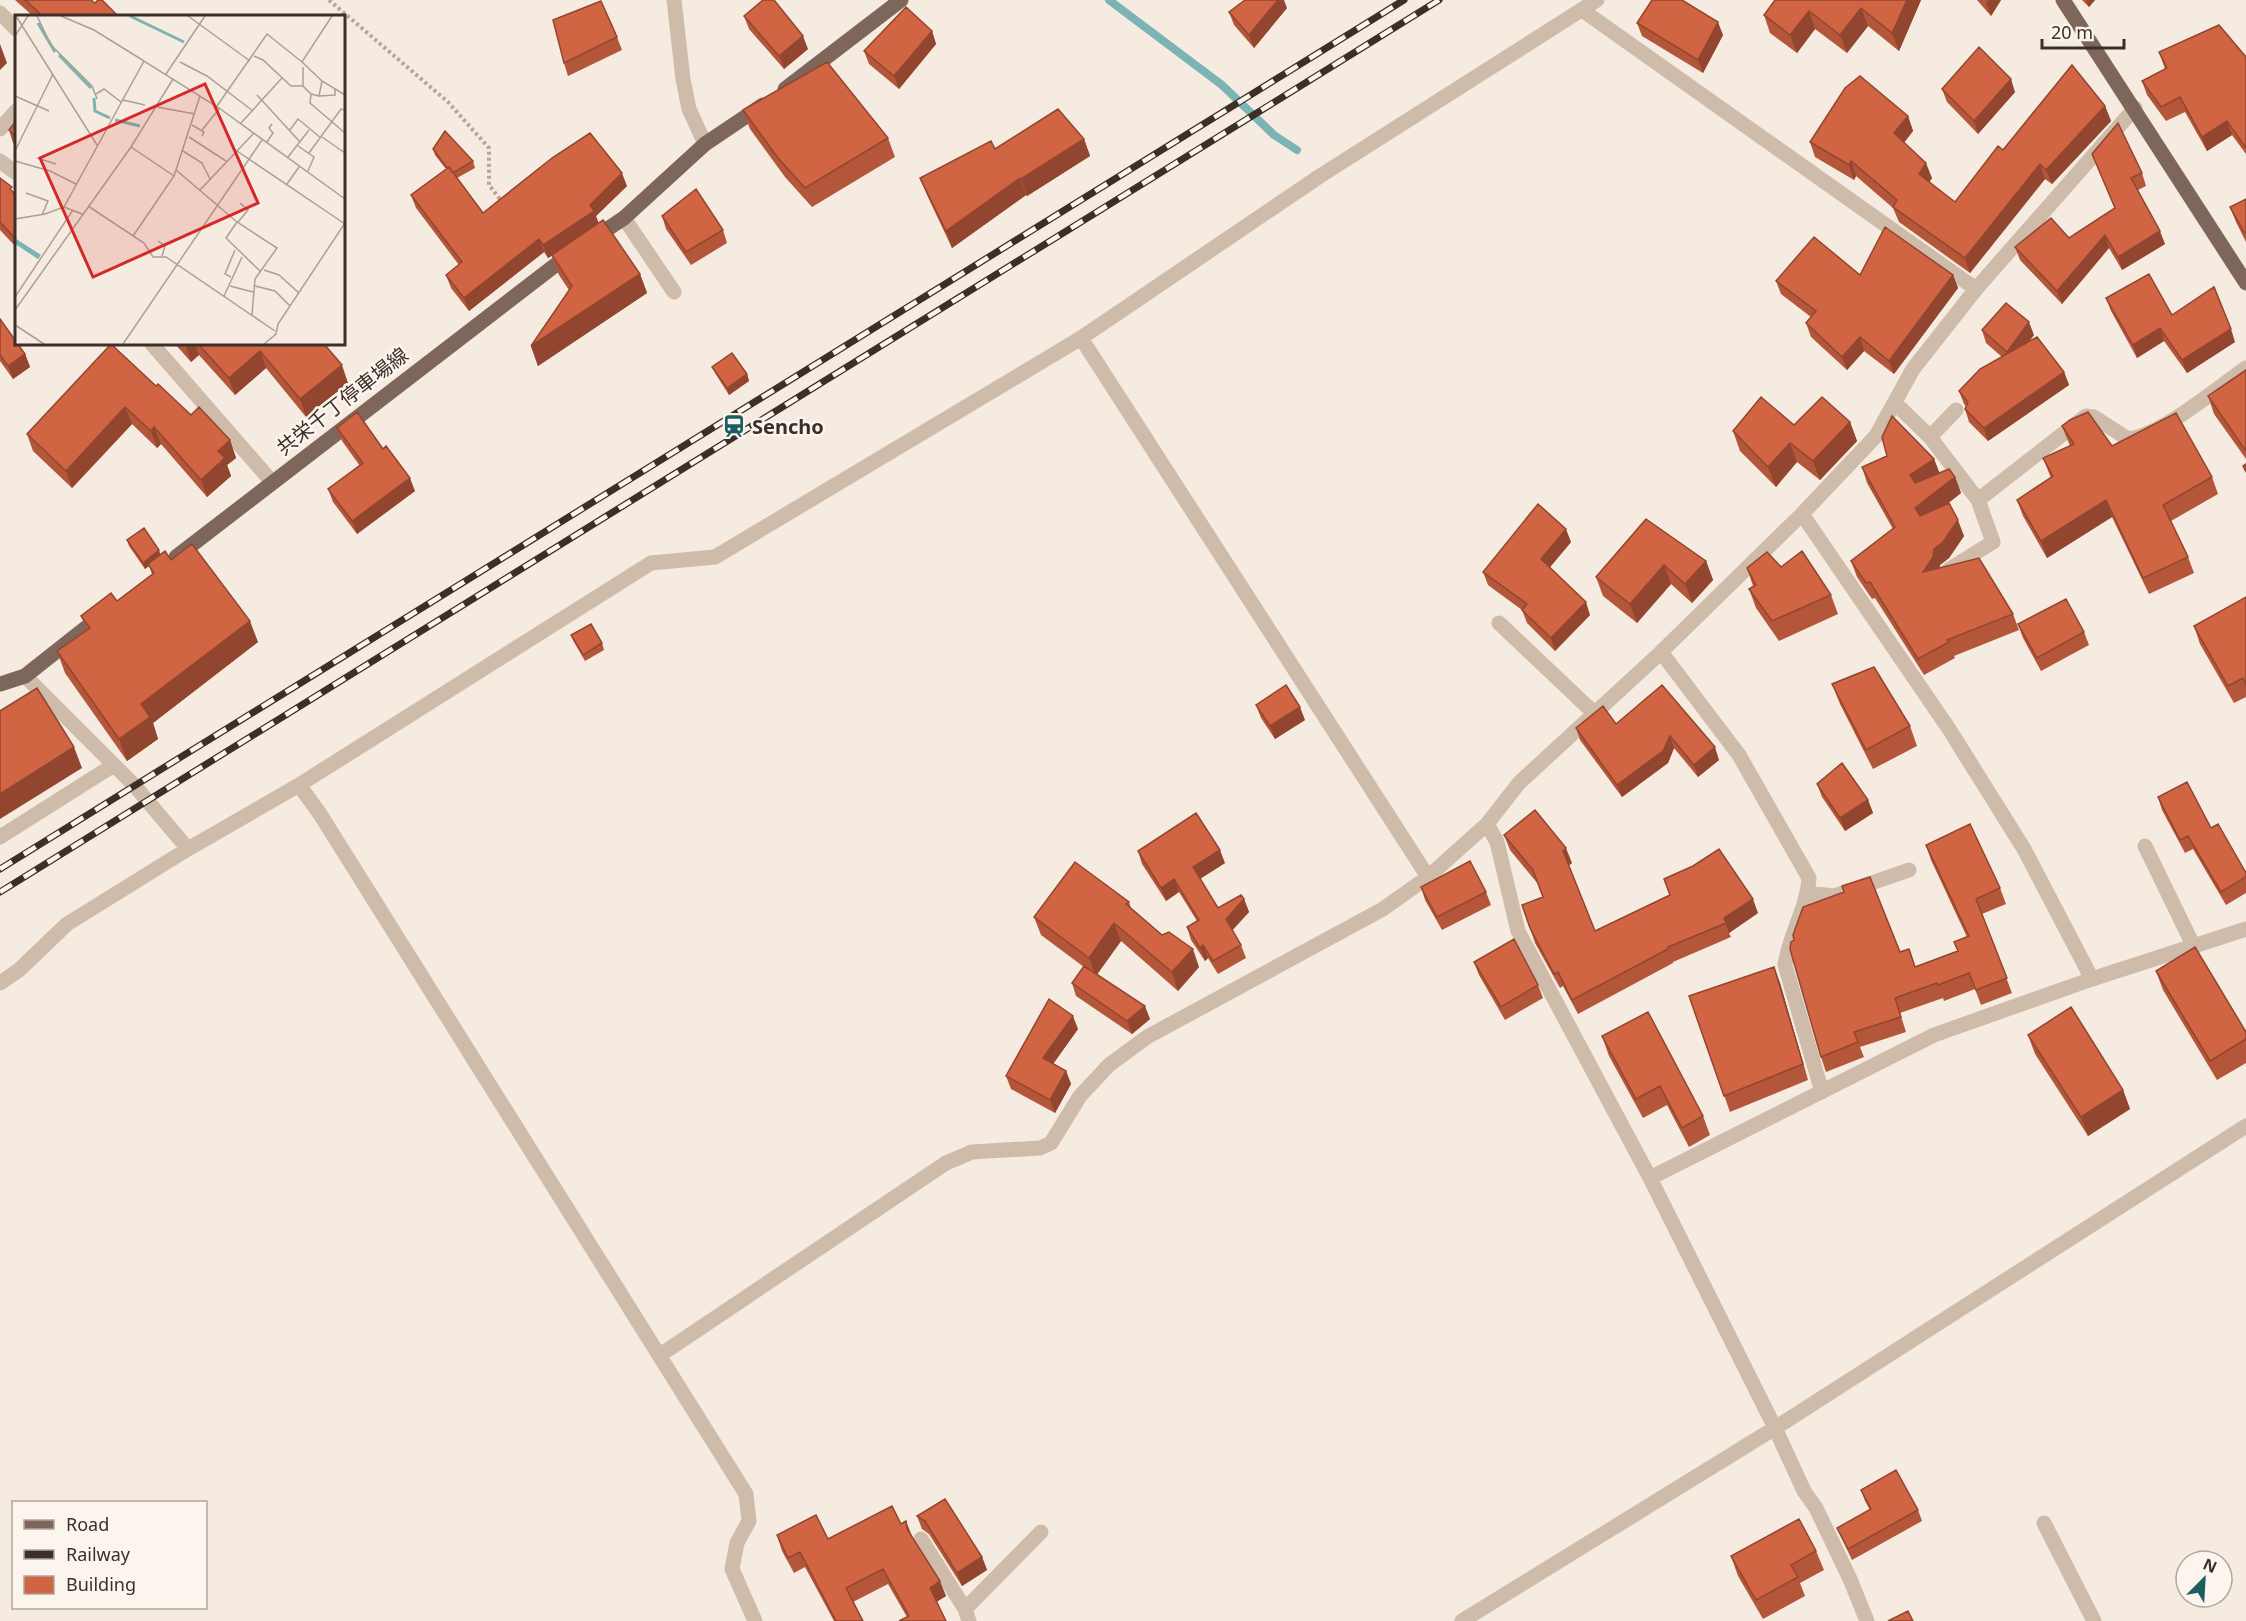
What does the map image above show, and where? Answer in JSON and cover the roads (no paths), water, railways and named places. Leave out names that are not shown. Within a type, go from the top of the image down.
[{"type":"main road","name":"共栄千丁停車場線","points":[[162,568],[551,268],[624,218],[705,144],[760,108],[901,0]]},
{"type":"main road","points":[[2063,0],[2246,283]]},
{"type":"main road","points":[[0,684],[25,676],[116,604]]},
{"type":"street","points":[[674,0],[683,79],[689,109],[705,144]]},
{"type":"street","points":[[0,983],[19,970],[67,924],[188,849],[298,785],[651,563],[715,556],[1081,338],[1320,176],[1598,0]]},
{"type":"street","points":[[1582,10],[1976,289]]},
{"type":"street","points":[[0,13],[15,28]]},
{"type":"street","points":[[660,1355],[946,1164],[972,1152],[1040,1148],[1051,1143],[1080,1096],[1109,1065],[1138,1044],[1383,909],[1428,877],[1487,824],[1519,783],[1661,652],[1802,514],[1876,436],[1913,369],[1976,289],[2134,108]]},
{"type":"street","points":[[0,129],[15,112]]},
{"type":"street","points":[[0,160],[15,172]]},
{"type":"street","points":[[624,218],[674,292]]},
{"type":"street","points":[[1081,338],[1428,877]]},
{"type":"street","points":[[153,345],[272,482]]},
{"type":"street","points":[[1977,500],[2086,416],[2094,417],[2128,439],[2140,437],[2178,416],[2246,368]]},
{"type":"street","points":[[1895,403],[1930,436],[1977,500],[1993,542],[1948,570]]},
{"type":"street","points":[[1930,436],[1956,410]]},
{"type":"street","points":[[1802,514],[1968,759],[2024,849],[2092,979]]},
{"type":"street","points":[[1499,623],[1594,713]]},
{"type":"street","points":[[1661,652],[1739,756],[1809,878],[1808,893],[1787,950],[1785,966],[1822,1092]]},
{"type":"street","points":[[25,676],[114,765],[188,849]]},
{"type":"street","points":[[0,837],[114,765]]},
{"type":"street","points":[[298,785],[326,824],[746,1494],[749,1521],[737,1543],[732,1569],[755,1621]]},
{"type":"street","points":[[1487,824],[1497,842],[1518,932],[1650,1178],[1804,1491],[1816,1508],[1867,1621]]},
{"type":"street","points":[[2145,846],[2193,945]]},
{"type":"street","points":[[1808,893],[1834,896],[1909,870]]},
{"type":"street","points":[[1650,1178],[1934,1035],[2092,979],[2246,929]]},
{"type":"street","points":[[1462,1621],[1775,1428],[2246,1126]]},
{"type":"street","points":[[2044,1523],[2094,1621]]},
{"type":"street","points":[[921,1539],[967,1615],[1041,1532]]},
{"type":"waterway","points":[[1109,0],[1222,85],[1274,135],[1297,150]]},
{"type":"railway","points":[[0,869],[1404,0]]},
{"type":"railway","points":[[0,892],[1439,0]]},
{"type":"place","name":"Sencho","points":[[734,426]]}]
